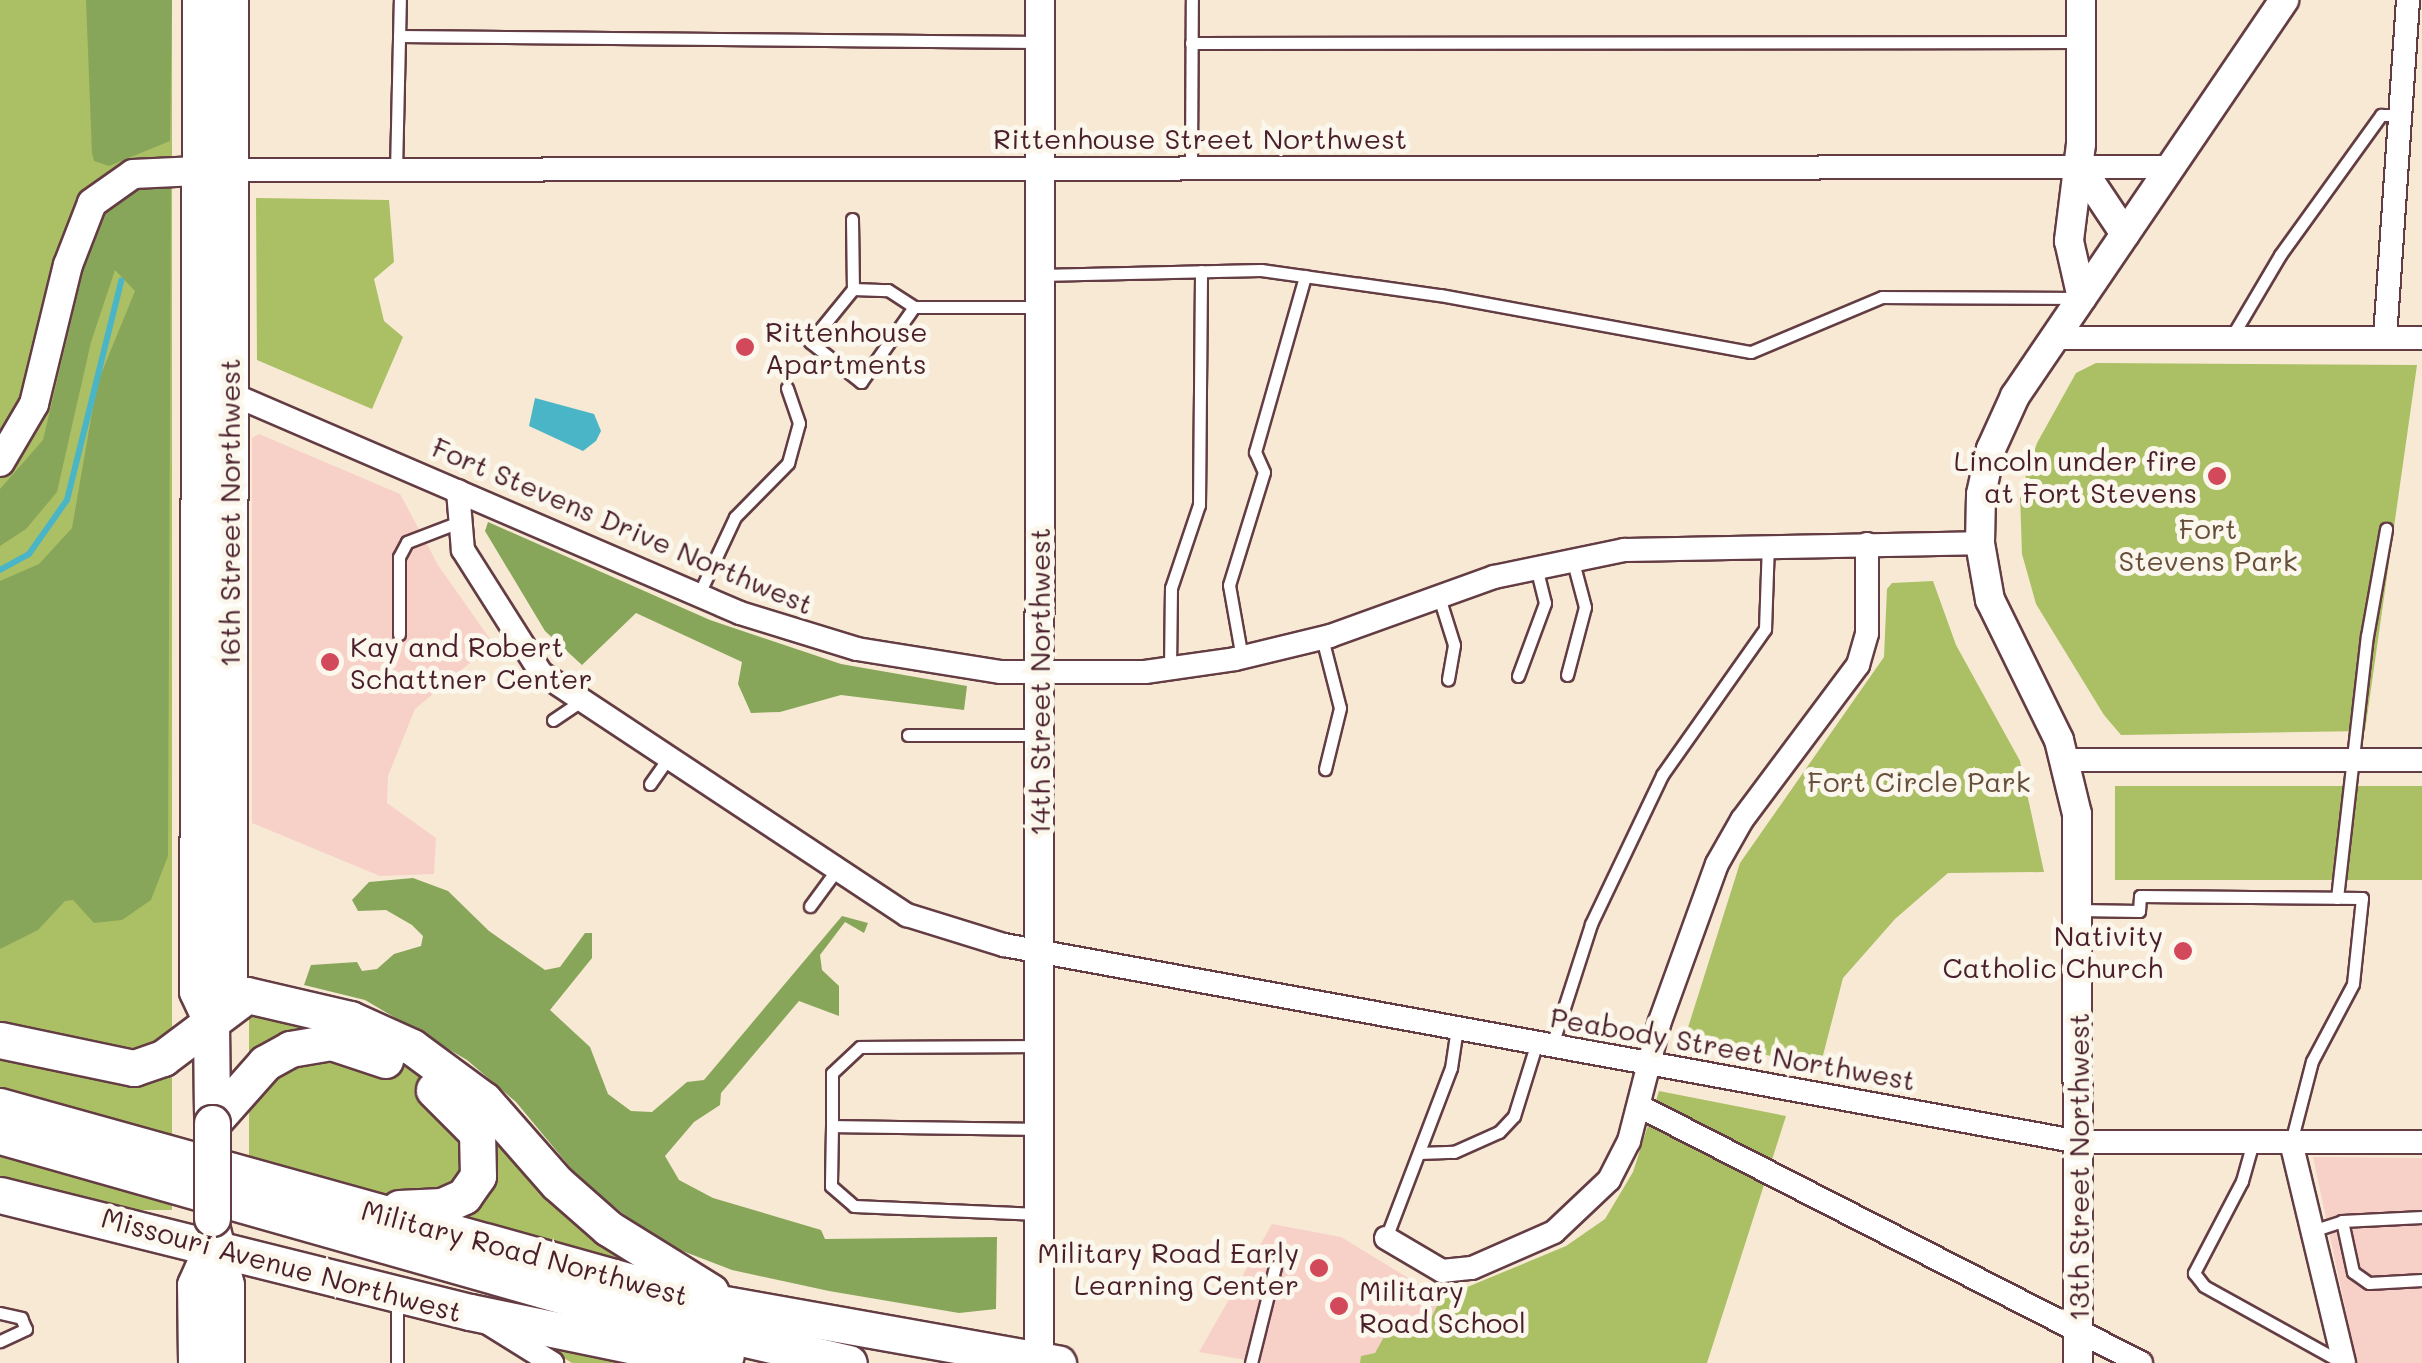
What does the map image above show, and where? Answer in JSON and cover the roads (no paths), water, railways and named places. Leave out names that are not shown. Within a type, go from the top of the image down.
[{"type":"main road","name":"16th Street Northwest","points":[[200,0],[214,170],[213,389],[198,991],[212,1021],[212,1233],[226,1285],[226,1363]]},
{"type":"main road","name":"16th Street Northwest","points":[[214,170],[230,0]]},
{"type":"main road","points":[[0,1040],[134,1068],[163,1058],[253,994],[350,1019],[412,1048],[484,1100],[557,1183],[608,1228],[713,1293],[754,1308]]},
{"type":"main road","points":[[212,1123],[276,1055],[331,1042],[403,1069],[460,1110],[477,1133],[478,1176],[456,1201],[421,1208],[345,1204]]},
{"type":"main road","name":"Military Road Northwest","points":[[0,1106],[686,1296],[1046,1362]]},
{"type":"main road","name":"Military Road Northwest","points":[[0,1136],[578,1300],[849,1363]]},
{"type":"main road","points":[[0,1185],[67,1207]]},
{"type":"main road","name":"Missouri Avenue Northwest","points":[[0,1194],[212,1233],[470,1312]]},
{"type":"main road","name":"16th Street Northwest","points":[[196,1363],[195,1285],[212,1233]]},
{"type":"main road","points":[[470,1312],[649,1349],[797,1363]]},
{"type":"street","name":"14th Street Northwest","points":[[1040,0],[1039,1214],[1046,1362]]},
{"type":"street","points":[[2081,0],[2079,165],[2072,178],[2069,241],[2082,298]]},
{"type":"street","name":"13th Street Northwest","points":[[2078,1363],[2078,814],[2066,760],[1997,618],[1980,542],[1981,494],[1996,434],[2054,338],[2284,0]]},
{"type":"street","points":[[2384,338],[2408,0]]},
{"type":"street","points":[[2079,165],[2125,234]]},
{"type":"street","name":"Rittenhouse Street Northwest","points":[[214,170],[2171,167]]},
{"type":"street","points":[[0,462],[34,404],[68,264],[92,203],[132,174],[214,170]]},
{"type":"street","points":[[2054,338],[2422,338]]},
{"type":"street","name":"Fort Stevens Drive Northwest","points":[[213,389],[698,596],[857,649],[1040,674],[1170,669],[1242,658],[1322,638],[1439,596],[1572,558],[1680,545],[1980,542]]},
{"type":"street","name":"Peabody Street Northwest","points":[[458,491],[463,550],[518,646],[548,678],[898,912],[1039,950],[2078,1142],[2422,1142]]},
{"type":"street","points":[[1386,1238],[1442,1270],[1457,1272],[1533,1244],[1593,1201],[1620,1160],[1639,1106],[1648,1063],[1726,846],[1858,665],[1867,633],[1867,544]]},
{"type":"street","points":[[2066,760],[2422,760]]},
{"type":"street","points":[[1639,1106],[2141,1363]]},
{"type":"street","points":[[2291,1142],[2344,1363]]},
{"type":"street","name":"Missouri Avenue Northwest","points":[[470,1312],[552,1363]]},
{"type":"lane","points":[[396,170],[400,0]]},
{"type":"lane","points":[[1191,166],[1192,0]]},
{"type":"lane","points":[[399,36],[1040,42]]},
{"type":"lane","points":[[1192,43],[2081,42]]},
{"type":"lane","points":[[2231,338],[2280,255],[2381,115],[2400,115]]},
{"type":"lane","points":[[852,219],[853,289],[810,342],[860,382],[914,307]]},
{"type":"lane","points":[[1040,275],[1201,271],[1306,276],[1751,352],[1882,297],[2082,298]]},
{"type":"lane","points":[[1170,669],[1171,588],[1200,506],[1201,271]]},
{"type":"lane","points":[[1242,658],[1229,585],[1264,472],[1255,452],[1306,276]]},
{"type":"lane","points":[[853,289],[888,290],[914,307],[1040,307]]},
{"type":"lane","points":[[698,596],[734,517],[788,463],[799,423],[787,388]]},
{"type":"lane","points":[[399,634],[399,557],[407,542],[459,522]]},
{"type":"lane","points":[[2337,898],[2352,760],[2386,530]]},
{"type":"lane","points":[[1419,1154],[1454,1152],[1499,1132],[1514,1116],[1591,924],[1662,775],[1765,629],[1768,544]]},
{"type":"lane","points":[[1567,675],[1585,606],[1572,558]]},
{"type":"lane","points":[[1518,676],[1545,603],[1536,566]]},
{"type":"lane","points":[[1439,596],[1454,645],[1448,679]]},
{"type":"lane","points":[[1322,638],[1340,708],[1325,768]]},
{"type":"lane","points":[[553,720],[581,701]]},
{"type":"lane","points":[[908,735],[1040,735]]},
{"type":"lane","points":[[650,784],[668,758]]},
{"type":"lane","points":[[810,906],[835,872]]},
{"type":"lane","points":[[2078,910],[2139,911],[2140,896],[2362,898],[2353,984],[2312,1061],[2291,1142]]},
{"type":"lane","points":[[1386,1238],[1451,1068],[1457,1028]]},
{"type":"lane","points":[[1039,1046],[860,1047],[832,1073],[831,1186],[854,1206],[1039,1214]]},
{"type":"lane","points":[[832,1126],[1039,1129]]},
{"type":"lane","points":[[2253,1142],[2242,1181],[2194,1274],[2204,1286],[2344,1363]]},
{"type":"lane","points":[[2312,1231],[2342,1221],[2422,1217]]},
{"type":"lane","points":[[2342,1221],[2352,1272],[2369,1283],[2422,1280]]},
{"type":"lane","points":[[1251,1363],[1275,1267]]},
{"type":"lane","points":[[397,1292],[397,1363]]},
{"type":"lane","points":[[0,1313],[21,1318],[26,1329],[0,1341]]},
{"type":"water","points":[[535,398],[594,414],[601,431],[596,441],[583,451],[529,426]]},
{"type":"waterway","points":[[0,570],[29,554],[67,500],[121,281]]},
{"type":"place","name":"Rittenhouse Apartments","points":[[745,347]]},
{"type":"place","name":"Lincoln under fire at Fort Stevens","points":[[2217,476]]},
{"type":"place","name":"Kay and Robert Schattner Center","points":[[330,662]]},
{"type":"place","name":"Nativity Catholic Church","points":[[2183,951]]},
{"type":"place","name":"Military Road Early Learning Center","points":[[1319,1268]]},
{"type":"place","name":"Military Road School","points":[[1339,1306]]},
{"type":"park label","name":"Fort Stevens Park","points":[[2208,544]]},
{"type":"park label","name":"Fort Circle Park","points":[[1919,781]]}]
